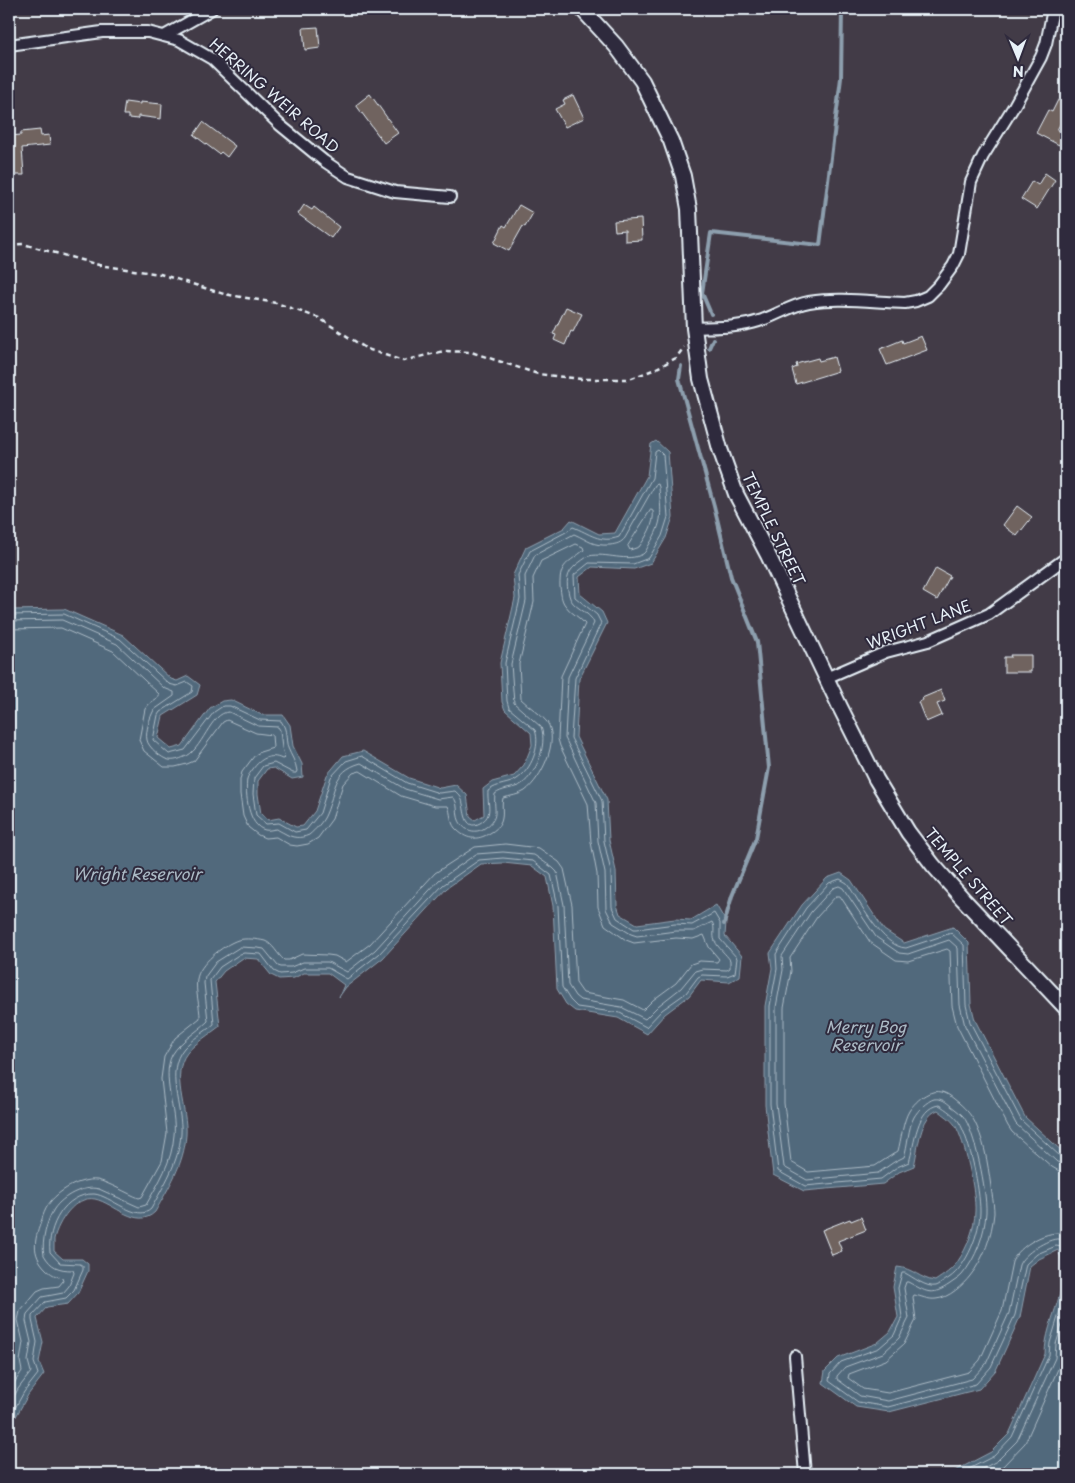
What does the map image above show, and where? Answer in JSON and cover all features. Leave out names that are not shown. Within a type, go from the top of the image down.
[{"type":"main road","name":"TEMPLE STREET","points":[[582,9],[616,46],[642,81],[671,141],[683,176],[689,209],[694,328],[701,379],[720,450],[736,494],[876,779],[908,832],[932,865],[1066,1008]]},
{"type":"street","points":[[164,36],[212,9]]},
{"type":"street","points":[[694,328],[745,325],[773,316],[787,308],[824,300],[905,303],[928,296],[947,276],[959,254],[971,182],[983,156],[1041,57],[1046,44],[1053,9]]},
{"type":"street","name":"HERRING WEIR ROAD","points":[[9,45],[102,32],[148,32],[179,40],[212,59],[280,125],[324,161],[348,177],[395,192],[450,197]]},
{"type":"street","name":"WRIGHT LANE","points":[[826,678],[886,652],[927,641],[989,614],[1066,558]]},
{"type":"street","points":[[795,1356],[805,1474]]},
{"type":"path","points":[[9,245],[23,244],[99,265],[160,274],[224,294],[276,303],[319,318],[367,349],[403,361],[444,351],[471,352],[538,374],[581,379],[629,379],[653,370],[676,358],[684,347]]},
{"type":"water","name":"Wright Reservoir","points":[[656,441],[668,452],[673,517],[666,538],[651,563],[634,569],[592,567],[579,577],[580,594],[602,612],[607,623],[579,679],[576,737],[607,800],[609,840],[616,871],[617,905],[620,914],[637,924],[675,919],[691,920],[716,905],[726,922],[725,936],[742,956],[740,976],[729,982],[701,980],[689,996],[665,1014],[647,1034],[618,1018],[575,1011],[566,1004],[557,989],[553,906],[547,877],[532,866],[503,863],[481,864],[447,888],[383,958],[346,987],[339,997],[344,985],[328,973],[304,973],[294,978],[279,979],[271,975],[258,959],[243,958],[224,971],[215,982],[220,1026],[190,1049],[182,1062],[180,1082],[186,1125],[185,1146],[175,1175],[155,1212],[148,1217],[133,1217],[102,1201],[88,1199],[74,1205],[59,1225],[54,1239],[54,1251],[63,1259],[82,1259],[88,1264],[88,1271],[78,1293],[68,1304],[47,1307],[37,1318],[43,1342],[39,1362],[44,1374],[28,1395],[9,1429],[9,610],[64,609],[123,635],[171,679],[177,681],[188,676],[200,685],[197,695],[163,716],[158,738],[171,749],[182,746],[210,708],[222,701],[231,700],[262,715],[283,715],[290,725],[293,746],[302,764],[303,777],[292,779],[274,768],[267,769],[258,781],[258,794],[261,814],[268,820],[279,818],[296,827],[303,826],[315,811],[327,775],[343,756],[363,751],[409,778],[440,788],[456,785],[467,795],[470,816],[475,820],[484,815],[483,789],[492,782],[514,776],[524,765],[532,745],[531,733],[505,710],[502,702],[500,663],[515,598],[513,575],[526,547],[564,528],[571,520],[599,534],[615,533],[647,476],[651,444]]},
{"type":"water","name":"Merry Bog Reservoir","points":[[841,873],[851,880],[884,930],[904,943],[953,927],[969,943],[971,1004],[975,1020],[1025,1117],[1066,1155],[1066,1474],[949,1474],[991,1452],[1009,1434],[1045,1354],[1049,1328],[1058,1302],[1063,1276],[1058,1250],[1039,1259],[1030,1266],[1020,1317],[996,1370],[979,1389],[889,1412],[856,1407],[823,1383],[825,1371],[838,1358],[877,1343],[890,1332],[898,1317],[893,1287],[897,1267],[908,1269],[935,1281],[956,1264],[970,1238],[975,1217],[972,1180],[959,1133],[955,1125],[938,1110],[932,1113],[924,1126],[914,1166],[899,1172],[883,1184],[804,1191],[773,1175],[765,1105],[765,1006],[772,968],[770,953],[802,905],[827,878]]},
{"type":"building","points":[[318,27],[320,48],[305,50],[303,28]]},
{"type":"building","points":[[370,94],[398,133],[384,143],[356,105]]},
{"type":"building","points":[[573,95],[584,118],[565,127],[555,109],[565,104],[563,100]]},
{"type":"building","points":[[1058,100],[1066,105],[1066,113],[1057,130],[1065,134],[1059,145],[1036,133],[1048,110],[1052,112]]},
{"type":"building","points":[[125,102],[162,104],[161,119],[138,116],[138,119],[128,118],[128,115],[123,115]]},
{"type":"building","points":[[203,122],[235,146],[227,157],[221,152],[219,154],[194,135]]},
{"type":"building","points":[[40,130],[41,136],[49,135],[50,145],[22,148],[24,175],[14,175],[10,136],[21,135],[21,132]]},
{"type":"building","points":[[1045,173],[1055,180],[1037,209],[1021,199],[1032,181],[1038,185]]},
{"type":"building","points":[[304,205],[312,210],[314,207],[339,227],[331,238],[298,214]]},
{"type":"building","points":[[519,205],[533,213],[525,227],[523,226],[509,251],[494,243],[503,225],[506,227]]},
{"type":"building","points":[[641,219],[642,240],[625,241],[625,230],[615,231],[614,221]]},
{"type":"building","points":[[566,307],[582,314],[565,345],[554,340],[556,335],[553,334]]},
{"type":"building","points":[[921,336],[927,350],[887,365],[880,349],[902,340],[903,343]]},
{"type":"building","points":[[834,357],[838,371],[796,384],[792,369],[797,367],[796,364],[818,358],[819,361]]},
{"type":"building","points":[[1017,506],[1032,517],[1017,536],[1003,525]]},
{"type":"building","points":[[936,568],[950,576],[937,600],[923,592]]},
{"type":"building","points":[[1010,655],[1031,655],[1031,672],[1004,672],[1004,657],[1011,657]]},
{"type":"building","points":[[941,690],[945,701],[937,704],[942,715],[926,722],[918,702],[923,700],[922,698]]},
{"type":"building","points":[[861,1217],[866,1230],[838,1241],[842,1251],[832,1255],[822,1230],[850,1219],[851,1221]]},
{"type":"waterway","points":[[711,314],[702,293],[711,233],[820,245],[841,78],[842,9]]},
{"type":"waterway","points":[[709,348],[713,339]]},
{"type":"waterway","points":[[681,366],[679,379],[714,506],[731,577],[757,642],[769,768],[756,838],[732,896],[724,924]]}]
